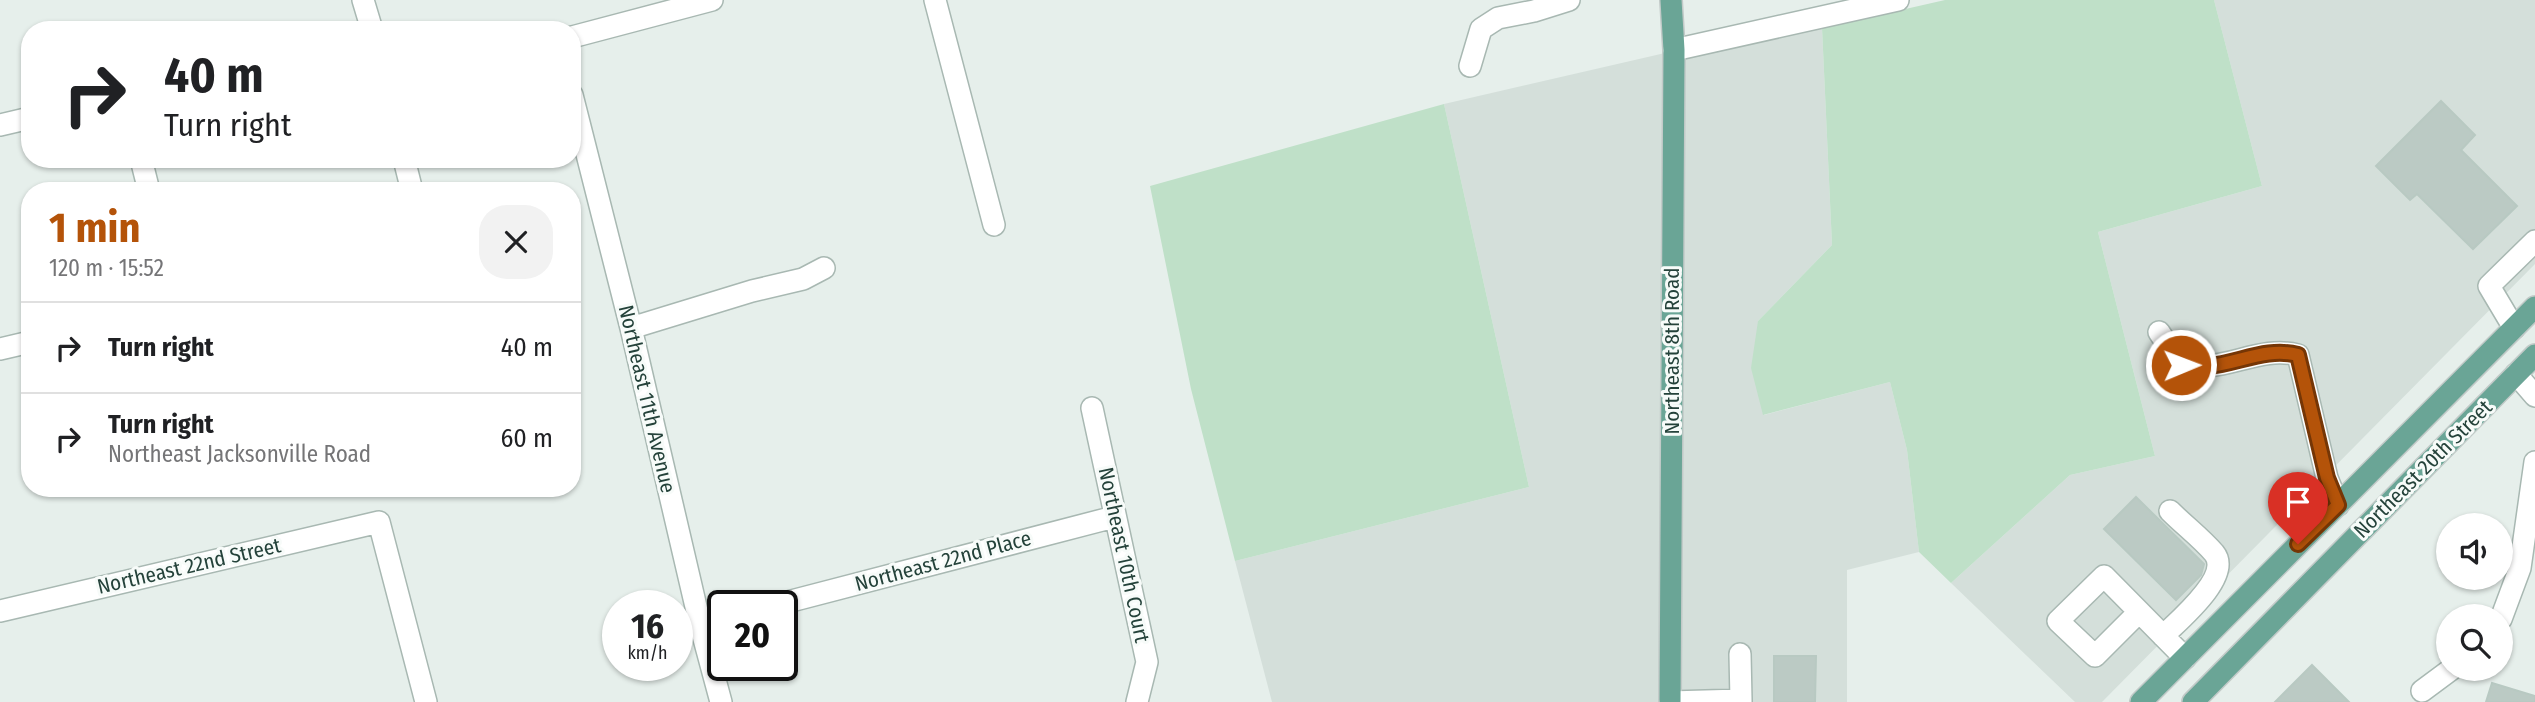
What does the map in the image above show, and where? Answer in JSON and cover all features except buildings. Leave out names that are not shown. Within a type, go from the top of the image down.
[{"type":"main road","name":"Northeast 8th Road","points":[[1670,702],[1674,50],[1671,0]]},
{"type":"main road","points":[[2155,697],[2185,658],[2535,307]]},
{"type":"main road","name":"Northeast 20th Street","points":[[2193,702],[2535,355]]},
{"type":"street","points":[[363,0],[369,21]]},
{"type":"street","points":[[581,35],[712,0]]},
{"type":"street","points":[[935,0],[995,225]]},
{"type":"street","points":[[1470,66],[1481,29],[1498,18],[1569,0]]},
{"type":"street","points":[[1674,50],[1810,10],[1898,0]]},
{"type":"street","points":[[0,125],[21,120]]},
{"type":"street","name":"Northeast 11th Avenue","points":[[581,131],[721,702]]},
{"type":"street","points":[[2514,328],[2489,286],[2535,241]]},
{"type":"street","points":[[631,328],[752,291],[803,279],[824,268]]},
{"type":"street","points":[[2159,332],[2181,365],[2209,366],[2251,356],[2286,352],[2298,355],[2327,478],[2338,505]]},
{"type":"street","points":[[0,349],[21,344]]},
{"type":"street","points":[[2516,374],[2535,396]]},
{"type":"street","name":"Northeast 10th Court","points":[[1093,408],[1114,517],[1134,595],[1147,662],[1137,702]]},
{"type":"street","points":[[2510,604],[2528,573],[2535,462]]},
{"type":"street","points":[[2163,636],[2213,583],[2218,568],[2216,555],[2170,512]]},
{"type":"street","name":"Northeast 22nd Place","points":[[798,599],[1114,517]]},
{"type":"street","name":"Northeast 22nd Street","points":[[0,611],[379,522],[426,702]]},
{"type":"street","points":[[2139,612],[2185,658]]},
{"type":"street","points":[[700,624],[707,622]]},
{"type":"street","points":[[1670,702],[1741,701],[1740,654]]},
{"type":"street","points":[[2422,691],[2436,681]]},
{"type":"shaded area","points":[[2214,0],[2535,0],[2535,264],[2102,702],[2075,702],[1951,583],[2070,475],[2155,456],[2098,232],[2262,186]]},
{"type":"shaded area","points":[[1822,28],[1832,245],[1758,321],[1764,415],[1890,382],[1907,450],[1919,552],[1847,570],[1847,702],[1679,702],[1683,59]]},
{"type":"shaded area","points":[[1665,53],[1661,702],[1272,702],[1235,561],[1529,487],[1444,104]]},
{"type":"green space","points":[[1945,0],[2214,0],[2262,186],[2098,232],[2155,456],[2070,475],[1951,583],[1919,552],[1907,450],[1890,382],[1763,415],[1751,368],[1758,321],[1832,245],[1822,28]]},
{"type":"green space","points":[[1444,104],[1529,487],[1235,561],[1191,389],[1150,186]]},
{"type":"route","points":[[2181,365],[2209,366],[2251,356],[2286,352],[2298,355],[2327,478],[2338,505],[2298,544]]}]
